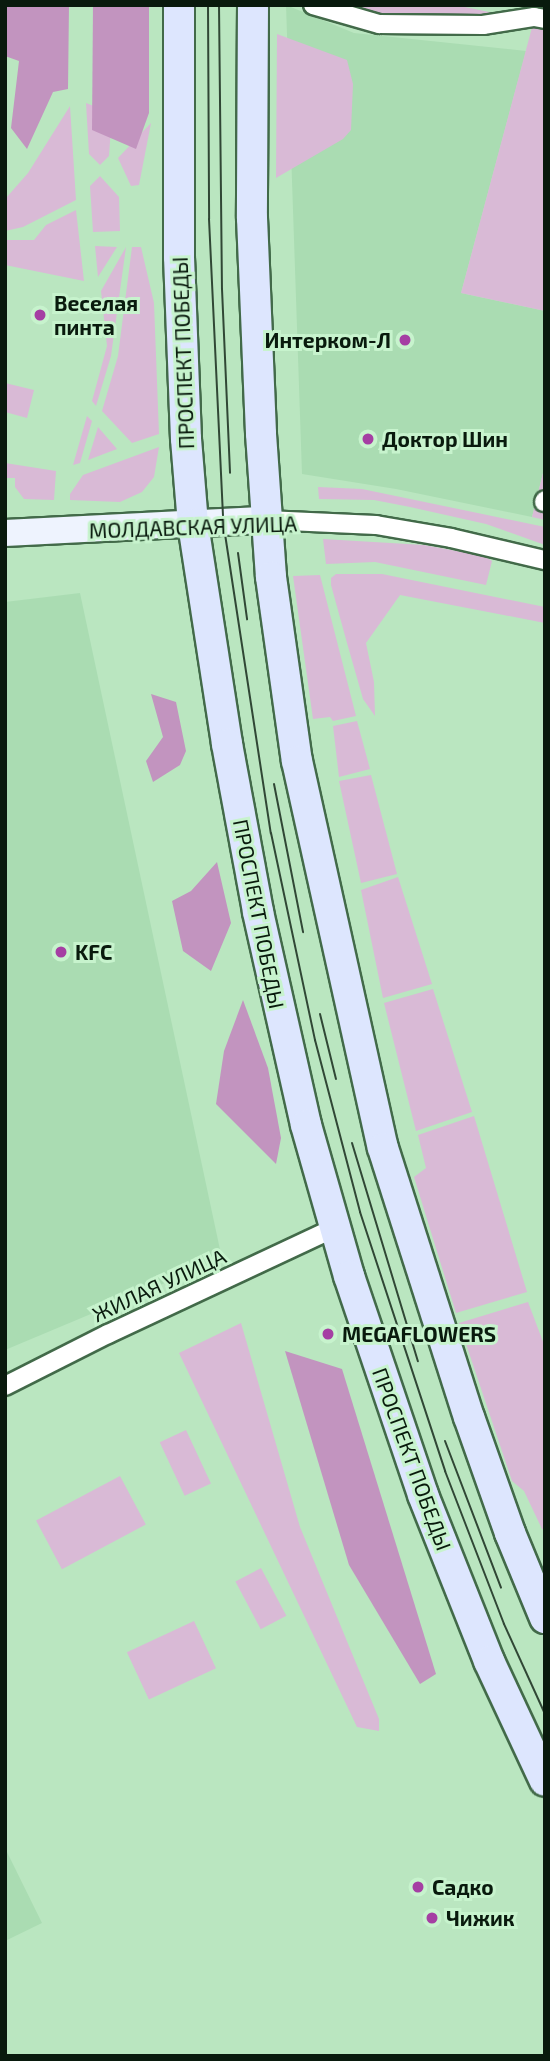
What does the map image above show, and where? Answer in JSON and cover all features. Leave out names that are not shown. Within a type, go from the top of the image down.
[{"type":"main road","name":"ПРОСПЕКТ ПОБЕДЫ","points":[[179,5],[180,284],[186,439],[193,524],[227,744],[260,924],[281,1023],[334,1228],[428,1507],[494,1672],[545,1781]]},
{"type":"main road","points":[[253,5],[253,218],[266,520],[297,761],[383,1148],[469,1417],[510,1533],[545,1618]]},
{"type":"street","points":[[313,5],[379,24],[483,25],[534,17],[545,19]]},
{"type":"street","name":"МОЛДАВСКАЯ УЛИЦА","points":[[5,533],[266,520],[376,526],[450,538],[545,560]]},
{"type":"street","name":"ЖИЛАЯ УЛИЦА","points":[[5,1387],[108,1334],[334,1228]]},
{"type":"shaded area","points":[[5,5],[69,5],[68,89],[53,92],[27,149],[11,128],[19,61],[5,56]]},
{"type":"shaded area","points":[[93,5],[149,5],[149,113],[136,149],[92,130]]},
{"type":"shaded area","points":[[286,5],[354,33],[526,51],[461,293],[545,311],[545,465],[532,517],[396,489],[302,474]]},
{"type":"shaded area","points":[[336,5],[455,5],[494,13],[486,18],[376,15]]},
{"type":"shaded area","points":[[538,5],[545,5],[545,311],[461,293]]},
{"type":"shaded area","points":[[277,34],[347,60],[353,84],[351,130],[343,139],[276,178]]},
{"type":"shaded area","points":[[86,103],[112,113],[109,156],[100,165],[89,154]]},
{"type":"shaded area","points":[[70,106],[76,200],[23,227],[5,231],[6,198],[28,173]]},
{"type":"shaded area","points":[[151,123],[139,185],[131,186],[118,158]]},
{"type":"shaded area","points":[[100,176],[119,197],[120,231],[93,232],[90,186]]},
{"type":"shaded area","points":[[76,210],[84,281],[5,265],[5,240],[34,240],[46,225]]},
{"type":"shaded area","points":[[95,246],[117,247],[98,277]]},
{"type":"shaded area","points":[[126,247],[111,356],[96,406],[92,401],[107,346],[101,291]]},
{"type":"shaded area","points":[[132,247],[141,247],[154,303],[159,434],[132,443],[102,411],[118,356]]},
{"type":"shaded area","points":[[5,383],[34,390],[27,418],[5,412]]},
{"type":"shaded area","points":[[87,416],[92,421],[80,463],[73,465]]},
{"type":"shaded area","points":[[98,427],[117,449],[88,460]]},
{"type":"shaded area","points":[[159,447],[154,477],[142,492],[120,502],[70,500],[70,494],[83,475]]},
{"type":"shaded area","points":[[5,463],[56,471],[54,500],[24,499],[15,487],[15,478],[5,478]]},
{"type":"shaded area","points":[[545,465],[545,520],[532,517]]},
{"type":"shaded area","points":[[318,487],[362,489],[545,527],[545,545],[486,524],[410,507],[374,500],[319,499]]},
{"type":"shaded area","points":[[323,539],[424,545],[484,556],[492,561],[486,585],[375,562],[326,564]]},
{"type":"shaded area","points":[[336,574],[382,574],[545,607],[545,623],[400,595],[366,643],[374,682],[375,716],[363,699],[331,585],[331,578]]},
{"type":"shaded area","points":[[320,575],[356,716],[333,721],[330,717],[313,719],[293,576]]},
{"type":"shaded area","points":[[80,593],[222,1259],[5,1350],[5,602]]},
{"type":"shaded area","points":[[151,694],[176,702],[186,751],[180,765],[153,782],[146,761],[163,737]]},
{"type":"shaded area","points":[[357,721],[370,769],[339,777],[333,726]]},
{"type":"shaded area","points":[[371,775],[397,874],[361,883],[339,781]]},
{"type":"shaded area","points":[[217,862],[231,923],[211,971],[183,951],[172,901],[191,891]]},
{"type":"shaded area","points":[[398,877],[432,984],[383,998],[361,890]]},
{"type":"shaded area","points":[[433,989],[472,1112],[416,1131],[384,1003]]},
{"type":"shaded area","points":[[243,1000],[268,1068],[281,1138],[276,1164],[216,1104],[224,1051]]},
{"type":"shaded area","points":[[474,1116],[527,1292],[456,1313],[414,1177],[426,1168],[418,1135]]},
{"type":"shaded area","points":[[528,1302],[545,1347],[545,1529],[542,1529],[524,1491],[512,1481],[459,1323]]},
{"type":"shaded area","points":[[241,1323],[300,1527],[379,1719],[379,1731],[357,1727],[179,1353]]},
{"type":"shaded area","points":[[285,1351],[342,1369],[436,1674],[420,1684],[349,1565]]},
{"type":"shaded area","points":[[186,1430],[211,1483],[185,1496],[160,1442]]},
{"type":"shaded area","points":[[120,1476],[146,1525],[62,1569],[36,1521]]},
{"type":"shaded area","points":[[261,1568],[286,1616],[261,1629],[235,1582]]},
{"type":"shaded area","points":[[194,1621],[216,1668],[149,1699],[127,1652]]},
{"type":"shaded area","points":[[5,1848],[42,1923],[5,1941]]},
{"type":"tram line","points":[[208,5],[209,219],[223,521],[271,833],[315,1040],[360,1212],[445,1471],[504,1624],[545,1714]]},
{"type":"tram line","points":[[219,5],[222,289],[230,473]]},
{"type":"tram line","points":[[238,553],[247,619]]},
{"type":"tram line","points":[[274,784],[303,932]]},
{"type":"tram line","points":[[320,1014],[336,1079]]},
{"type":"tram line","points":[[352,1143],[418,1361]]},
{"type":"tram line","points":[[445,1441],[501,1588]]},
{"type":"place","name":"Веселая пинта","points":[[40,315]]},
{"type":"place","name":"Интерком-Л","points":[[405,340]]},
{"type":"place","name":"Доктор Шин","points":[[368,439]]},
{"type":"place","name":"KFC","points":[[61,952]]},
{"type":"place","name":"MEGAFLOWERS","points":[[328,1334]]},
{"type":"place","name":"Садко","points":[[418,1887]]},
{"type":"place","name":"Чижик","points":[[432,1918]]}]
